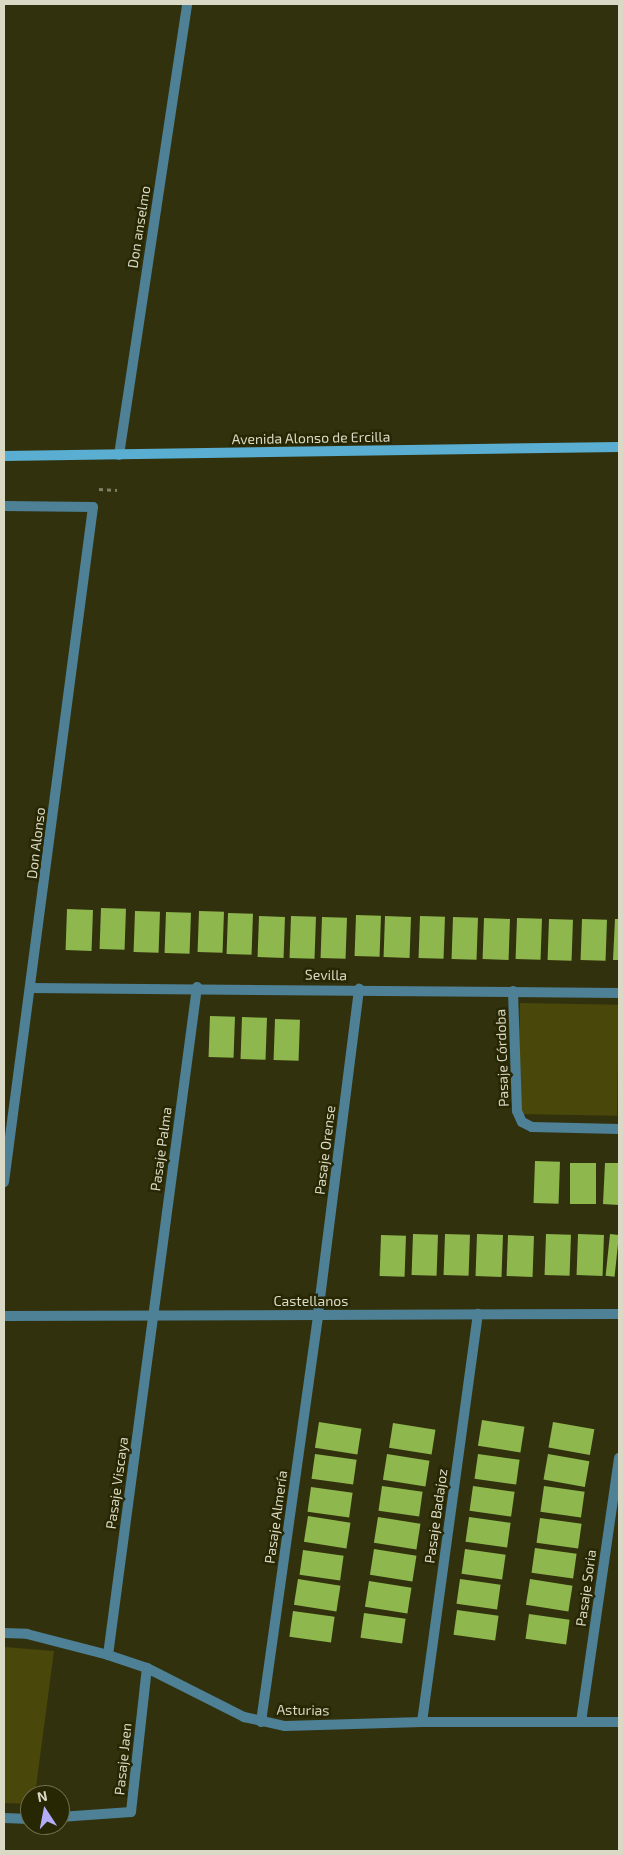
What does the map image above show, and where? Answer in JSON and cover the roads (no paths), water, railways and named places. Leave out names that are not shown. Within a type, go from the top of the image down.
[{"type":"main road","name":"Avenida Alonso de Ercilla","points":[[4,456],[619,446]]},
{"type":"street","name":"Don anselmo","points":[[119,455],[187,4]]},
{"type":"street","name":"Don Alonso","points":[[4,506],[93,507],[32,988],[4,1182]]},
{"type":"street","name":"Sevilla","points":[[32,988],[197,987],[619,994]]},
{"type":"street","name":"Pasaje Palma","points":[[153,1315],[197,987]]},
{"type":"street","name":"Pasaje Orense","points":[[318,1314],[359,989]]},
{"type":"street","name":"Pasaje Córdoba","points":[[513,991],[517,1112],[522,1122],[532,1127],[619,1129]]},
{"type":"street","name":"Pasaje Almería","points":[[261,1722],[318,1314]]},
{"type":"street","name":"Pasaje Badajoz","points":[[422,1722],[478,1314]]},
{"type":"street","name":"Castellanos","points":[[4,1316],[619,1314]]},
{"type":"street","name":"Pasaje Viscaya","points":[[108,1655],[153,1315]]},
{"type":"street","name":"Pasaje Soria","points":[[581,1722],[619,1458]]},
{"type":"street","name":"Asturias","points":[[4,1632],[27,1634],[108,1655],[147,1668],[261,1722],[285,1726],[422,1722],[619,1722]]},
{"type":"street","name":"Pasaje Jaen","points":[[70,1816],[131,1812],[147,1668]]},
{"type":"street","points":[[4,1818],[20,1819]]}]
